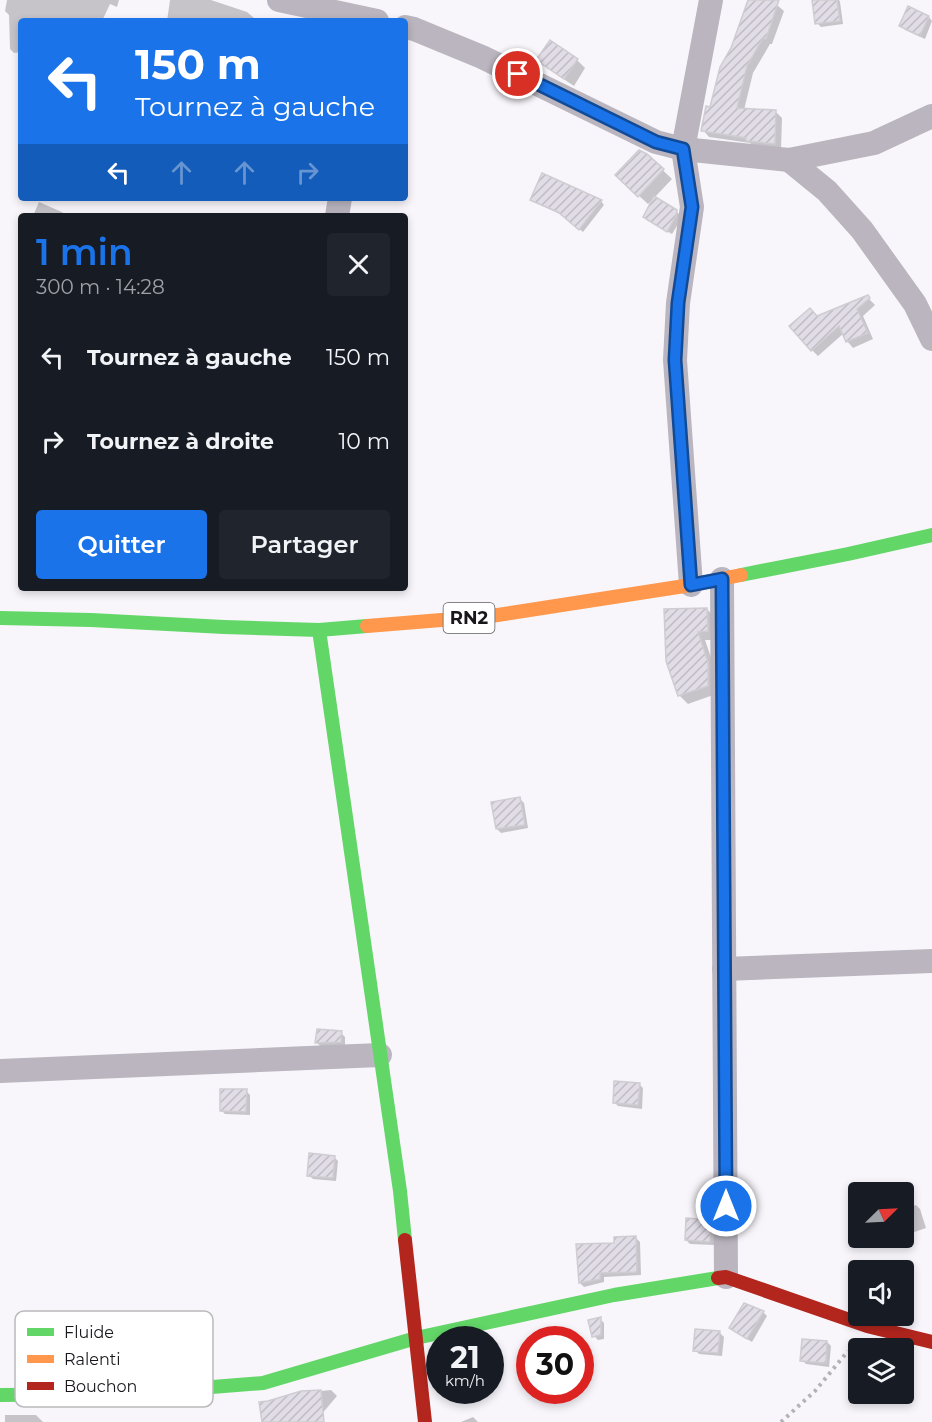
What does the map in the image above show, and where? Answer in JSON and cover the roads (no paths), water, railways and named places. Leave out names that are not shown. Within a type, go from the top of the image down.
[{"type":"main road","name":"RN2","points":[[0,618],[319,630],[491,616],[691,585],[932,536]]},
{"type":"main road","points":[[319,630],[400,1191],[425,1422]]},
{"type":"main road","points":[[213,1387],[263,1383],[416,1338],[614,1295],[726,1277],[867,1326],[932,1341]]},
{"type":"main road","points":[[0,1395],[15,1395]]},
{"type":"street","points":[[279,0],[367,15]]},
{"type":"street","points":[[691,585],[675,360],[678,303],[692,207],[683,149],[711,0]]},
{"type":"street","points":[[408,28],[482,57],[656,142],[683,149],[789,160],[874,143],[932,116]]},
{"type":"street","points":[[789,160],[827,191],[862,230],[915,304],[932,339]]},
{"type":"street","points":[[722,579],[726,1277]]},
{"type":"street","points":[[724,969],[932,961]]},
{"type":"street","points":[[0,1071],[380,1055]]}]
